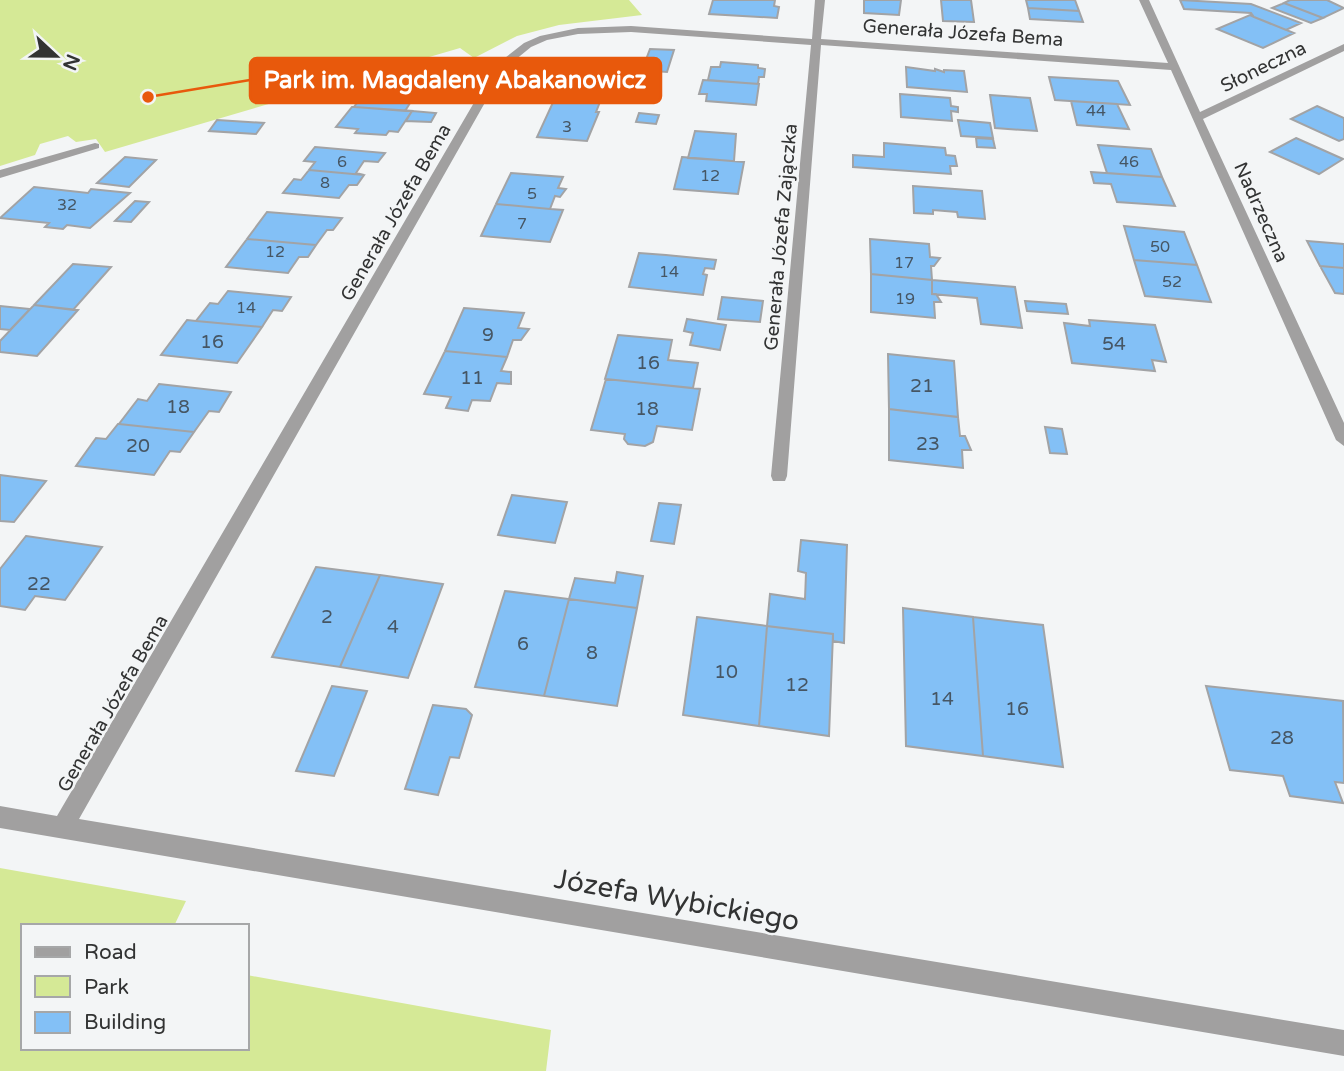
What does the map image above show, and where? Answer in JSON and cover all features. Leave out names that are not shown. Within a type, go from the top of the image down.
[{"type":"street","name":"Generała Józefa Zajączka","points":[[779,477],[820,0]]},
{"type":"street","name":"Nadrzeczna","points":[[1144,0],[1344,440]]},
{"type":"street","name":"Generała Józefa Bema","points":[[64,825],[508,57],[533,42],[549,37],[594,30],[632,29],[1175,67]]},
{"type":"street","name":"Słoneczna","points":[[1198,117],[1344,47]]},
{"type":"street","points":[[0,174],[95,146]]},
{"type":"street","name":"Józefa Wybickiego","points":[[0,817],[64,825],[1344,1043]]},
{"type":"green space","points":[[0,0],[629,0],[642,15],[559,25],[517,36],[474,58],[460,48],[105,152],[96,139],[76,142],[68,136],[40,144],[35,155],[0,166]]},
{"type":"green space","points":[[0,868],[186,901],[175,924],[21,924],[21,1050],[248,1050],[248,975],[551,1030],[546,1071],[0,1071]]},
{"type":"building","points":[[713,0],[775,0],[774,6],[779,7],[777,18],[709,14]]},
{"type":"building","points":[[864,0],[901,0],[899,15],[864,13]]},
{"type":"building","points":[[941,0],[971,0],[974,22],[943,21]]},
{"type":"building","points":[[1026,0],[1075,0],[1079,11],[1028,8]]},
{"type":"building","points":[[1180,0],[1251,4],[1301,23],[1286,30],[1254,17],[1251,13],[1184,9]]},
{"type":"building","points":[[1290,0],[1327,0],[1344,8],[1323,18],[1284,3]]},
{"type":"building","points":[[1284,3],[1323,18],[1311,23],[1272,8]]},
{"type":"building","points":[[1028,8],[1079,11],[1083,22],[1030,19]]},
{"type":"building","points":[[1250,15],[1294,33],[1263,48],[1217,29]]},
{"type":"building","points":[[650,49],[674,50],[667,72],[642,70]]},
{"type":"building","points":[[721,62],[758,65],[758,68],[765,69],[764,77],[759,77],[758,84],[708,80],[711,67],[720,67]]},
{"type":"building","points":[[906,67],[944,72],[964,71],[967,92],[907,87]]},
{"type":"building","points":[[1049,77],[1118,81],[1130,105],[1055,100]]},
{"type":"building","points":[[703,80],[759,84],[756,105],[706,101],[707,94],[699,94]]},
{"type":"building","points":[[368,88],[424,92],[419,101],[412,100],[405,111],[354,107]]},
{"type":"building","points":[[900,94],[950,98],[951,106],[958,107],[958,112],[951,111],[952,121],[901,117]]},
{"type":"building","points":[[990,95],[1030,98],[1037,131],[995,128]]},
{"type":"building","points":[[555,98],[600,102],[596,112],[599,112],[587,141],[537,137]]},
{"type":"building","points":[[1071,101],[1117,104],[1129,129],[1077,125]]},
{"type":"building","points":[[1317,106],[1344,118],[1344,139],[1339,141],[1291,119]]},
{"type":"building","points":[[352,107],[412,111],[398,132],[389,131],[386,135],[355,133],[358,129],[336,127]]},
{"type":"building","points":[[412,111],[436,113],[431,122],[406,121]]},
{"type":"building","points":[[639,113],[659,115],[656,124],[636,122]]},
{"type":"building","points":[[217,120],[264,123],[256,134],[209,131]]},
{"type":"building","points":[[958,120],[990,123],[993,138],[961,136]]},
{"type":"building","points":[[695,131],[736,134],[734,161],[688,158]]},
{"type":"building","points":[[976,138],[993,139],[995,148],[977,147]]},
{"type":"building","points":[[1296,138],[1343,159],[1319,174],[1270,152]]},
{"type":"building","points":[[884,143],[945,148],[946,155],[955,156],[957,166],[950,166],[951,174],[853,167],[853,155],[884,157]]},
{"type":"building","points":[[1098,145],[1151,149],[1162,177],[1107,173]]},
{"type":"building","points":[[315,147],[385,153],[378,162],[364,161],[356,173],[364,175],[309,170],[315,162],[304,161]]},
{"type":"building","points":[[125,157],[156,160],[129,187],[97,183]]},
{"type":"building","points":[[682,157],[744,162],[738,194],[674,189]]},
{"type":"building","points":[[309,170],[364,175],[357,185],[349,185],[339,198],[283,193],[294,179],[301,180]]},
{"type":"building","points":[[1091,172],[1162,177],[1175,206],[1117,202],[1111,184],[1094,183]]},
{"type":"building","points":[[511,173],[563,177],[558,188],[566,189],[560,197],[555,196],[550,209],[496,204]]},
{"type":"building","points":[[913,186],[982,191],[985,219],[958,217],[957,212],[933,210],[933,214],[914,213]]},
{"type":"building","points":[[34,187],[88,193],[91,189],[130,193],[90,228],[67,225],[63,229],[45,227],[49,223],[0,218]]},
{"type":"building","points":[[135,201],[149,202],[131,222],[115,221]]},
{"type":"building","points":[[496,204],[563,210],[550,242],[481,236]]},
{"type":"building","points":[[267,212],[342,218],[333,230],[327,230],[316,245],[247,239]]},
{"type":"building","points":[[1124,226],[1184,232],[1197,265],[1134,260]]},
{"type":"building","points":[[247,239],[316,245],[308,257],[299,257],[288,273],[226,267]]},
{"type":"building","points":[[870,239],[929,244],[930,257],[940,258],[931,266],[932,280],[871,274]]},
{"type":"building","points":[[1307,241],[1344,244],[1344,268],[1320,266]]},
{"type":"building","points":[[639,253],[716,260],[714,269],[705,268],[703,274],[707,275],[703,295],[629,287]]},
{"type":"building","points":[[1134,260],[1197,265],[1211,302],[1145,296]]},
{"type":"building","points":[[73,264],[111,267],[73,310],[34,305]]},
{"type":"building","points":[[1320,266],[1344,268],[1344,294],[1335,293]]},
{"type":"building","points":[[871,274],[932,280],[932,294],[936,294],[941,302],[934,302],[935,318],[871,312]]},
{"type":"building","points":[[932,280],[1015,287],[1022,328],[981,324],[977,298],[932,294]]},
{"type":"building","points":[[228,291],[291,297],[282,311],[273,310],[262,327],[196,321],[210,303],[218,304]]},
{"type":"building","points":[[722,297],[763,301],[760,322],[718,319]]},
{"type":"building","points":[[1025,301],[1066,304],[1068,314],[1027,311]]},
{"type":"building","points":[[34,305],[78,310],[37,356],[0,352],[0,341]]},
{"type":"building","points":[[0,306],[30,309],[10,330],[0,329]]},
{"type":"building","points":[[464,308],[524,313],[518,328],[529,329],[521,340],[513,340],[507,357],[445,351]]},
{"type":"building","points":[[687,319],[726,325],[720,350],[690,345],[693,333],[684,331]]},
{"type":"building","points":[[187,320],[262,327],[237,363],[161,355]]},
{"type":"building","points":[[1089,320],[1155,325],[1166,362],[1152,360],[1155,371],[1072,363],[1064,323],[1090,326]]},
{"type":"building","points":[[618,335],[672,340],[668,360],[698,363],[693,388],[605,379]]},
{"type":"building","points":[[445,351],[507,357],[501,371],[511,372],[511,384],[497,383],[490,401],[472,400],[468,411],[446,408],[451,397],[424,394]]},
{"type":"building","points":[[888,354],[954,361],[958,417],[889,409]]},
{"type":"building","points":[[606,379],[700,389],[692,430],[657,426],[653,442],[645,446],[628,444],[624,439],[625,434],[591,430]]},
{"type":"building","points":[[159,384],[231,392],[219,412],[209,411],[194,432],[119,424],[138,399],[147,401]]},
{"type":"building","points":[[889,409],[958,417],[960,436],[965,436],[971,450],[962,450],[963,468],[889,460]]},
{"type":"building","points":[[118,424],[194,432],[180,452],[170,451],[154,475],[76,466],[96,438],[106,439]]},
{"type":"building","points":[[1045,427],[1062,429],[1067,454],[1050,453]]},
{"type":"building","points":[[0,475],[46,481],[14,522],[0,521]]},
{"type":"building","points":[[512,495],[567,502],[555,543],[498,535]]},
{"type":"building","points":[[659,503],[681,505],[674,544],[651,541]]},
{"type":"building","points":[[26,536],[102,547],[65,600],[35,596],[25,610],[0,606],[0,569]]},
{"type":"building","points":[[801,540],[847,545],[844,643],[833,641],[833,634],[767,626],[770,594],[805,599],[806,573],[798,571]]},
{"type":"building","points":[[316,567],[380,575],[340,667],[272,657]]},
{"type":"building","points":[[617,572],[643,576],[637,608],[569,599],[575,578],[615,583]]},
{"type":"building","points":[[380,575],[443,584],[408,678],[340,667]]},
{"type":"building","points":[[505,591],[569,599],[544,696],[475,687]]},
{"type":"building","points":[[569,599],[637,608],[617,706],[544,696]]},
{"type":"building","points":[[903,608],[973,617],[983,756],[906,746]]},
{"type":"building","points":[[697,617],[767,626],[759,726],[683,715]]},
{"type":"building","points":[[973,617],[1043,625],[1063,767],[983,756]]},
{"type":"building","points":[[767,626],[833,634],[829,736],[759,726]]},
{"type":"building","points":[[332,686],[367,691],[334,776],[296,771]]},
{"type":"building","points":[[1206,686],[1343,701],[1344,783],[1335,782],[1343,803],[1290,796],[1283,776],[1230,770]]},
{"type":"building","points":[[433,705],[466,709],[472,715],[459,758],[450,757],[438,795],[405,789]]},
{"type":"place","name":"Park im. Magdaleny Abakanowicz","points":[[148,97]]}]
